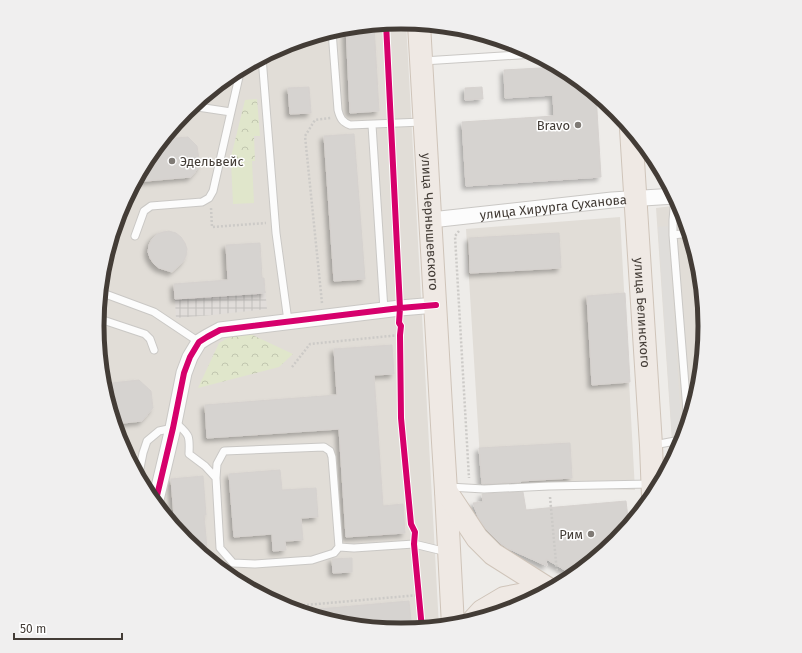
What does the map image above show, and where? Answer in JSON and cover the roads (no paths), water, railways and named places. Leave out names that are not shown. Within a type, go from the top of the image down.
[{"type":"main road","name":"улица Чернышевского","points":[[419,30],[453,619]]},
{"type":"main road","name":"улица Белинского","points":[[632,138],[653,485]]},
{"type":"main road","points":[[446,489],[477,538],[493,554],[554,582]]},
{"type":"main road","points":[[480,613],[504,598],[530,594]]},
{"type":"street","name":"улица Хирурга Суханова","points":[[431,220],[604,201],[669,196]]},
{"type":"street","points":[[157,496],[174,425],[184,373],[190,357],[199,342],[220,330],[436,305]]},
{"type":"lane","points":[[332,37],[338,110],[340,117],[345,123],[350,125],[372,125],[425,122]]},
{"type":"lane","points":[[421,61],[521,55]]},
{"type":"lane","points":[[263,63],[276,233],[288,321]]},
{"type":"lane","points":[[135,236],[144,212],[151,206],[202,202],[209,198],[213,191],[240,77]]},
{"type":"lane","points":[[200,107],[231,112]]},
{"type":"lane","points":[[372,125],[384,310]]},
{"type":"lane","points":[[674,208],[673,235],[687,408]]},
{"type":"lane","points":[[673,235],[684,234]]},
{"type":"lane","points":[[105,294],[154,312],[199,342]]},
{"type":"lane","points":[[104,320],[145,334],[150,339],[154,350]]},
{"type":"lane","points":[[140,469],[147,442],[159,431],[174,425],[186,432],[189,439],[189,454],[205,466],[216,478]]},
{"type":"lane","points":[[651,445],[676,440]]},
{"type":"lane","points":[[324,447],[330,451],[332,457],[339,547],[334,553],[312,560],[255,564],[234,562],[220,548],[216,478],[217,464],[224,452],[324,447]]},
{"type":"lane","points":[[446,489],[549,486],[649,490]]},
{"type":"lane","points":[[339,547],[354,548],[414,544],[449,552]]},
{"type":"place","name":"Bravo","points":[[578,125]]},
{"type":"place","name":"Эдельвейс","points":[[172,161]]},
{"type":"place","name":"Рим","points":[[591,534]]}]
